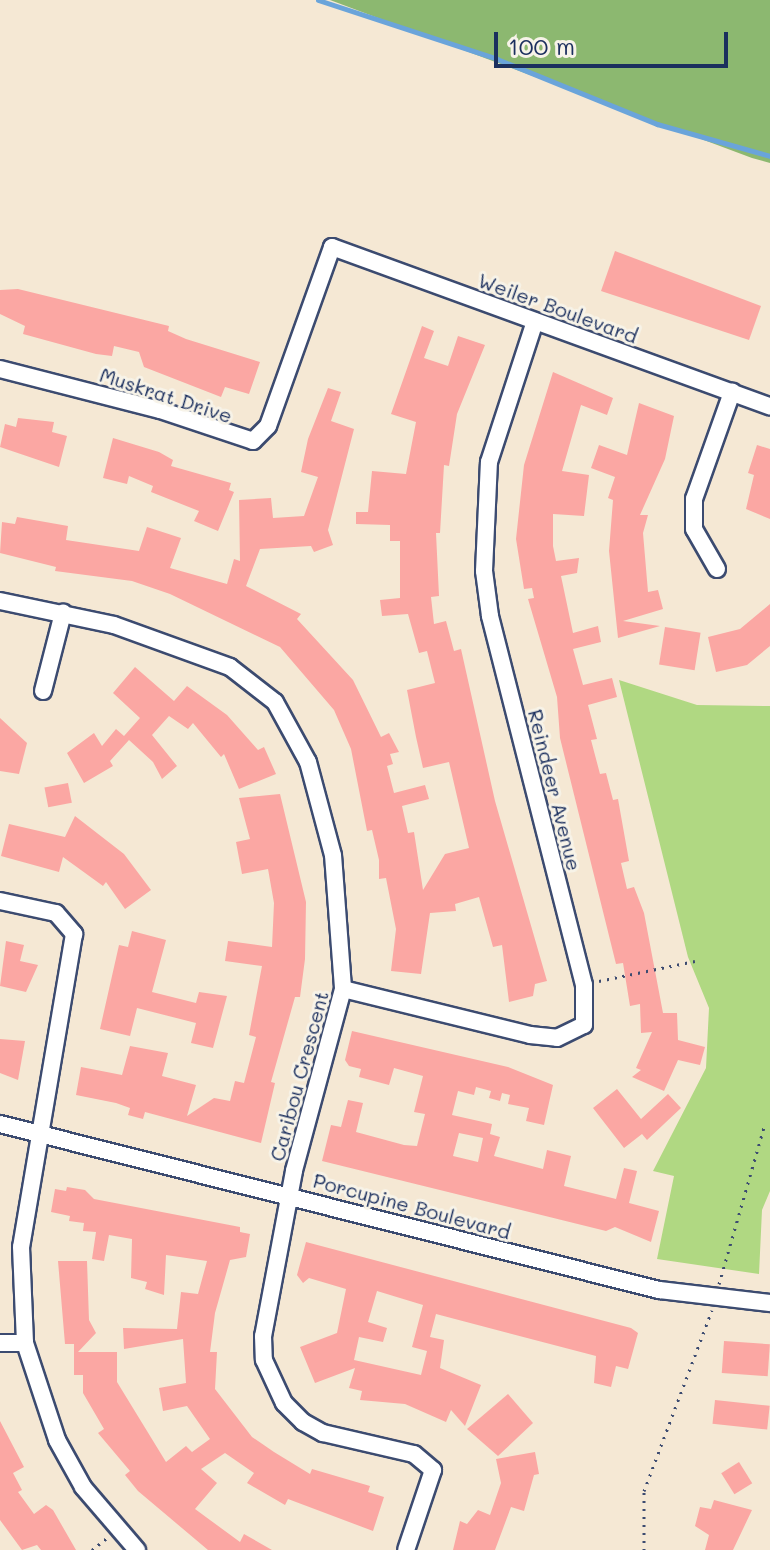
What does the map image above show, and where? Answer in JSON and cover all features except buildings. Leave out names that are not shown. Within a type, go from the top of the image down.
[{"type":"street","name":"Weiler Boulevard","points":[[332,247],[770,406]]},
{"type":"street","name":"Muskrat Drive","points":[[0,369],[160,410],[245,441],[258,440],[268,426],[332,247]]},
{"type":"street","name":"Reindeer Avenue","points":[[343,989],[557,1038],[579,1032],[584,1025],[583,984],[490,616],[484,571],[489,462],[535,321]]},
{"type":"street","points":[[717,569],[694,529],[694,499],[732,392]]},
{"type":"street","name":"Caribou Crescent","points":[[0,601],[63,613],[201,654],[230,667],[275,702],[308,762],[333,855],[343,989],[289,1194],[263,1336],[271,1382],[284,1403],[323,1433],[414,1454],[429,1465],[432,1484],[406,1550]]},
{"type":"street","points":[[43,691],[63,613]]},
{"type":"street","points":[[0,901],[56,913],[74,934],[21,1247],[25,1343],[57,1440],[83,1487],[116,1530],[137,1550]]},
{"type":"street","name":"Porcupine Boulevard","points":[[0,1124],[289,1194],[627,1282],[714,1299],[770,1303]]},
{"type":"street","points":[[0,1343],[25,1343]]},
{"type":"path","points":[[583,984],[695,961]]},
{"type":"path","points":[[644,1550],[644,1491],[695,1365],[764,1127]]},
{"type":"path","points":[[92,1550],[116,1530]]},
{"type":"green space","points":[[330,0],[770,0],[770,163],[752,158]]},
{"type":"green space","points":[[619,680],[697,705],[770,706],[770,1191],[762,1210],[759,1274],[657,1259],[674,1176],[653,1171],[706,1068],[709,1008],[688,957]]},
{"type":"waterway","points":[[318,0],[497,59],[657,124],[770,156]]}]
